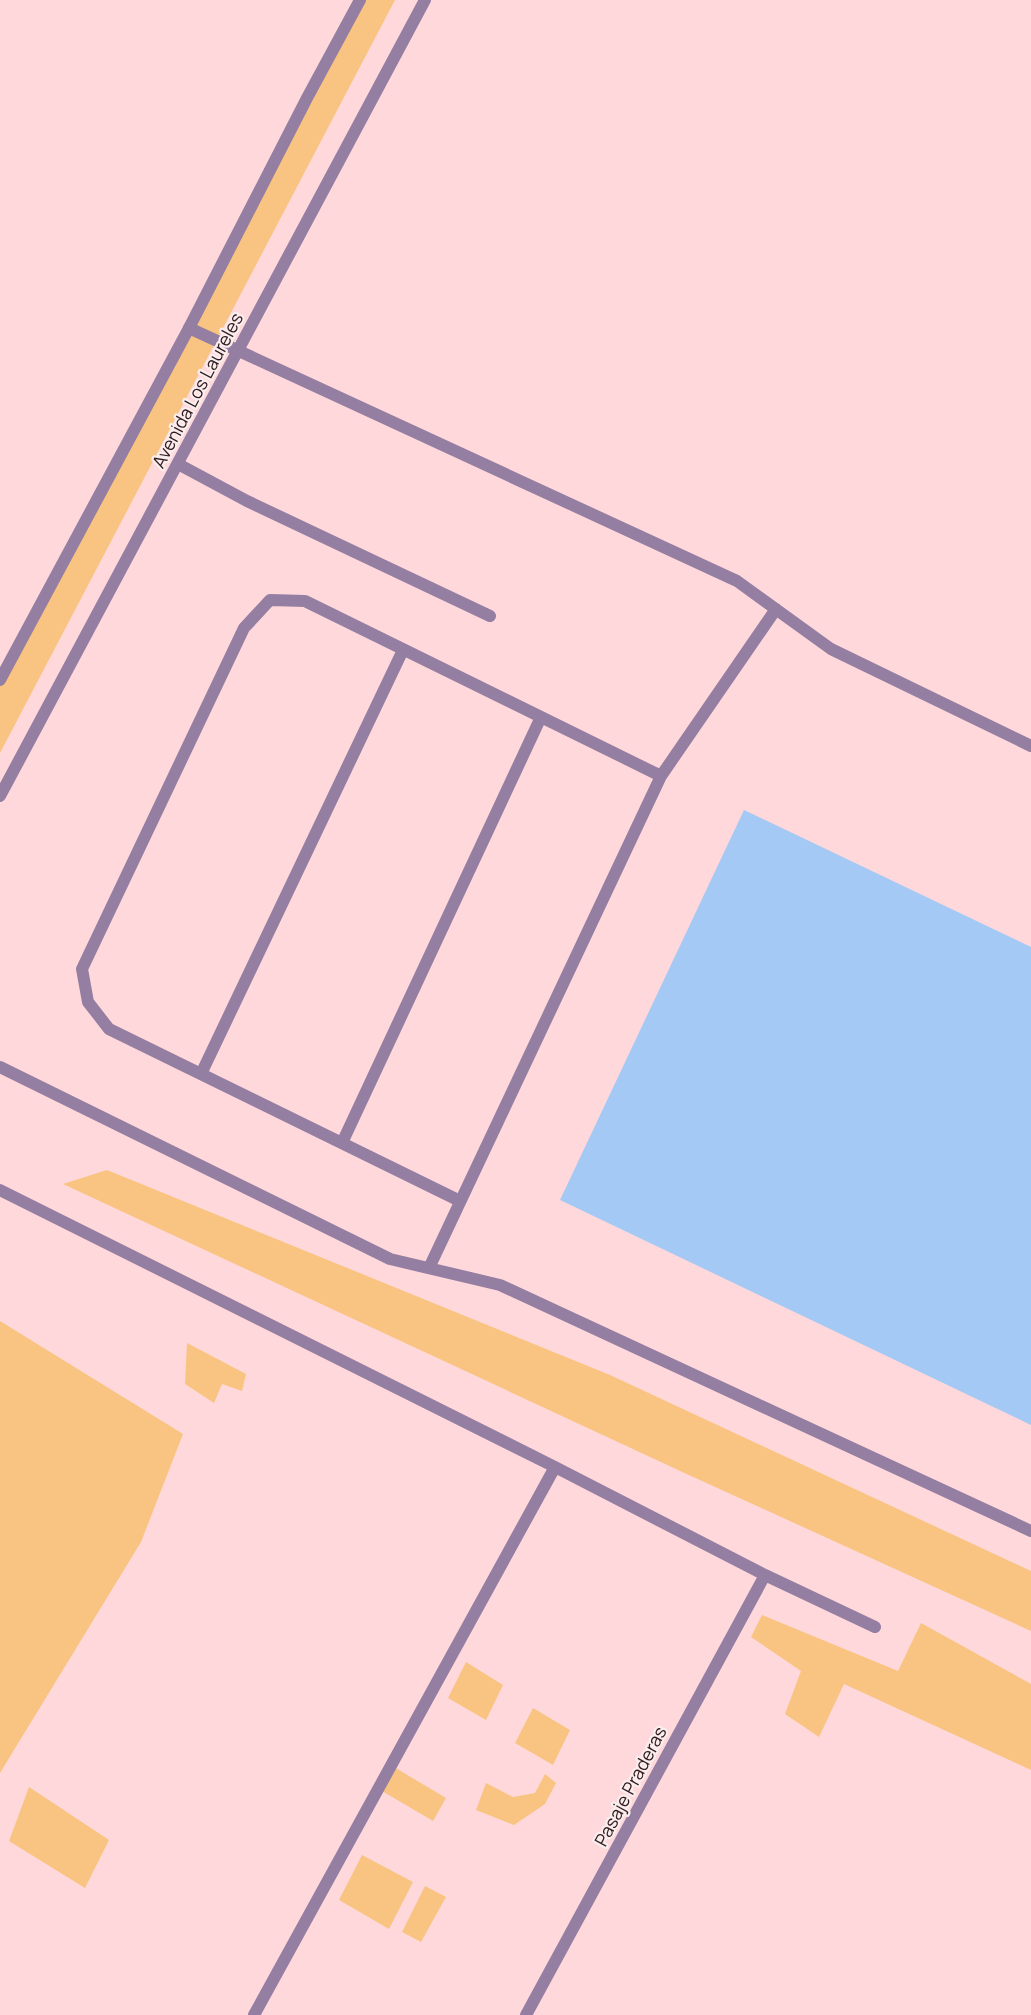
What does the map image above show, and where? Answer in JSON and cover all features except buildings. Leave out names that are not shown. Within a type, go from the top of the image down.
[{"type":"street","name":"Avenida Los Laureles","points":[[0,680],[189,328],[360,0]]},
{"type":"street","name":"Avenida Los Laureles","points":[[0,796],[425,0]]},
{"type":"street","points":[[189,328],[736,581],[831,649],[1031,746]]},
{"type":"street","points":[[178,464],[247,501],[490,616]]},
{"type":"street","points":[[460,1201],[109,1029],[88,1002],[82,969],[244,628],[270,600],[305,601],[661,776]]},
{"type":"street","points":[[429,1268],[661,776],[776,609]]},
{"type":"street","points":[[201,1074],[404,650]]},
{"type":"street","points":[[342,1143],[541,717]]},
{"type":"street","points":[[0,1067],[390,1259],[500,1286],[1031,1531]]},
{"type":"street","points":[[0,1190],[555,1467],[765,1575],[875,1627]]},
{"type":"street","points":[[254,2015],[555,1467]]},
{"type":"street","name":"Pasaje Praderas","points":[[526,2015],[765,1575]]},
{"type":"shaded area","points":[[362,0],[395,0],[0,753],[0,678]]},
{"type":"shaded area","points":[[107,1170],[610,1375],[1031,1571],[1031,1631],[678,1470],[63,1184]]},
{"type":"shaded area","points":[[0,1321],[183,1434],[141,1542],[0,1773]]},
{"type":"shaded area","points":[[187,1343],[246,1374],[242,1391],[222,1384],[214,1403],[185,1384]]},
{"type":"shaded area","points":[[762,1615],[898,1671],[921,1623],[1031,1684],[1031,1770],[844,1684],[819,1737],[785,1714],[801,1671],[751,1637]]},
{"type":"shaded area","points":[[466,1662],[503,1685],[486,1720],[448,1698]]},
{"type":"shaded area","points":[[533,1708],[570,1730],[553,1765],[515,1743]]},
{"type":"shaded area","points":[[394,1767],[446,1798],[433,1821],[382,1791]]},
{"type":"shaded area","points":[[545,1774],[556,1783],[545,1804],[514,1825],[476,1810],[486,1783],[513,1797],[535,1793]]},
{"type":"shaded area","points":[[29,1787],[109,1840],[85,1888],[9,1841]]},
{"type":"shaded area","points":[[362,1855],[413,1882],[389,1929],[339,1900]]},
{"type":"shaded area","points":[[425,1886],[446,1897],[421,1942],[402,1932]]}]
